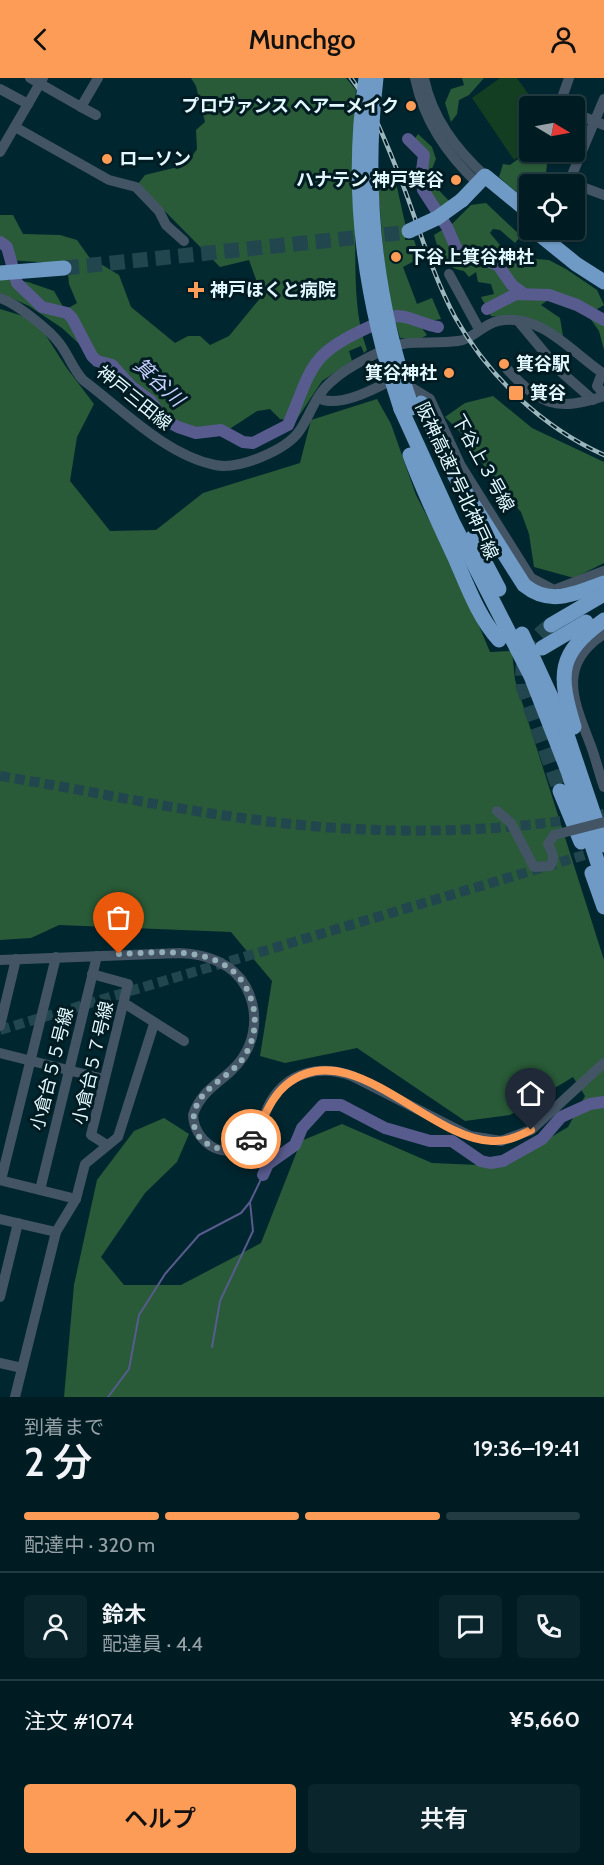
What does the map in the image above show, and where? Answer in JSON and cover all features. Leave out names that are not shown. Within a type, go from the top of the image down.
[{"type":"highway","name":"阪神高速7号北神戸線","points":[[366,78],[359,150],[363,253],[375,323],[387,365],[454,505],[535,660],[563,723],[604,845]]},
{"type":"highway","points":[[376,78],[370,143],[372,220],[386,311],[423,491],[473,598],[489,629],[499,640]]},
{"type":"highway","points":[[404,232],[438,218],[462,200],[481,180]]},
{"type":"highway","points":[[481,180],[519,206]]},
{"type":"highway","points":[[481,180],[519,216]]},
{"type":"highway","points":[[546,240],[576,264],[604,282]]},
{"type":"highway","points":[[562,240],[604,271]]},
{"type":"highway","points":[[2,273],[64,268]]},
{"type":"highway","name":"阪神高速7号北神戸線","points":[[407,408],[448,514],[531,676],[568,771],[604,882]]},
{"type":"highway","points":[[407,408],[455,476],[524,585],[542,596],[562,598],[604,583]]},
{"type":"highway","points":[[551,625],[604,594]]},
{"type":"highway","points":[[542,648],[564,637],[604,610]]},
{"type":"highway","points":[[604,620],[581,637],[570,650],[564,666],[562,682],[604,830]]},
{"type":"highway","points":[[560,791],[604,907]]},
{"type":"street","points":[[81,106],[98,78]]},
{"type":"street","points":[[415,78],[423,106],[438,137],[460,166],[481,180]]},
{"type":"street","points":[[424,78],[437,115],[449,137],[481,180]]},
{"type":"street","points":[[563,96],[568,78]]},
{"type":"street","points":[[0,152],[27,104],[37,80],[96,115]]},
{"type":"street","points":[[0,89],[27,104]]},
{"type":"street","points":[[604,99],[599,123],[570,182],[604,195]]},
{"type":"street","points":[[585,117],[599,123]]},
{"type":"street","points":[[15,127],[109,180],[136,187],[159,211],[166,225],[184,241]]},
{"type":"street","points":[[449,274],[479,329]]},
{"type":"street","name":"神戸三田線","points":[[0,298],[14,304],[58,341],[83,380],[163,443],[216,465],[239,466],[266,455],[300,431],[310,407],[331,381],[374,355],[406,343],[462,341],[479,329],[500,320],[518,321],[537,326],[558,337],[603,373]]},
{"type":"street","points":[[518,321],[560,370],[600,396]]},
{"type":"street","points":[[507,369],[540,400],[550,404],[582,404],[600,396]]},
{"type":"street","points":[[600,396],[597,386],[603,373]]},
{"type":"street","name":"下谷上３号線","points":[[318,398],[324,402],[351,397],[396,378],[430,399],[461,466],[531,578],[554,590],[604,572]]},
{"type":"street","points":[[604,634],[583,651],[573,673],[573,684],[575,701],[604,787]]},
{"type":"street","points":[[497,811],[511,823],[534,867],[550,866],[553,862],[553,853],[548,844],[554,835],[604,822]]},
{"type":"street","points":[[0,960],[192,953],[226,966],[244,984],[254,1013],[251,1040],[239,1063],[204,1094],[193,1115],[198,1136],[208,1145],[220,1150],[234,1149],[246,1143],[277,1094],[294,1079],[314,1070],[331,1070],[352,1076],[470,1137],[501,1141],[531,1130],[604,1063]]},
{"type":"street","name":"小倉台５５号線","points":[[40,1190],[97,956]]},
{"type":"street","points":[[56,957],[0,1180],[76,1199]]},
{"type":"street","points":[[0,1026],[16,959]]},
{"type":"street","name":"小倉台５７号線","points":[[92,974],[128,984],[92,1135],[107,1145]]},
{"type":"street","points":[[124,1003],[184,1041]]},
{"type":"street","points":[[15,1397],[56,1232],[76,1199],[84,1164],[118,1137],[154,1024]]},
{"type":"street","points":[[0,1053],[104,1079]]},
{"type":"street","points":[[0,1219],[56,1232]]},
{"type":"street","points":[[0,1297],[18,1223]]},
{"type":"street","points":[[0,1363],[22,1368]]},
{"type":"green space","points":[[191,78],[346,78],[356,90],[354,159],[356,290],[359,321],[367,350],[364,353],[361,346],[349,351],[352,361],[322,381],[295,422],[280,419],[270,409],[257,411],[231,428],[199,429],[162,422],[127,396],[103,366],[62,328],[29,306],[0,293],[0,279],[28,282],[54,291],[65,310],[77,303],[69,284],[67,264],[8,260],[6,242],[0,242],[0,215],[13,215],[23,234],[60,235],[77,240],[89,257],[119,275],[131,307],[175,343],[188,336],[200,336],[210,345],[229,336],[262,296],[249,260],[220,267],[138,184],[145,175],[186,165],[197,149],[196,130],[205,122],[196,86]]},
{"type":"green space","points":[[462,78],[484,78],[469,95],[459,100],[457,114],[451,122],[445,103],[451,89],[464,85]]},
{"type":"green space","points":[[500,78],[517,78],[530,96],[519,96],[519,156],[514,160],[472,98]]},
{"type":"green space","points":[[418,134],[432,147],[436,159],[431,171],[432,183],[450,202],[440,210],[425,184],[425,155],[414,140]]},
{"type":"green space","points":[[519,158],[519,162],[547,162],[547,174],[519,174],[519,194],[499,177],[503,164],[510,165]]},
{"type":"green space","points":[[394,174],[405,223],[405,240],[414,240],[420,258],[403,267],[417,304],[432,298],[441,319],[418,323],[427,335],[418,340],[400,338],[387,294],[378,187]]},
{"type":"green space","points":[[486,203],[519,234],[515,243],[500,230],[493,229],[490,233],[510,257],[549,260],[597,290],[604,305],[594,311],[604,325],[604,350],[599,331],[577,300],[558,293],[541,305],[560,318],[563,336],[514,318],[491,316],[481,297],[494,294],[491,284],[478,282],[476,272],[469,277],[464,271],[446,263],[434,235],[452,224],[471,205]]},
{"type":"green space","points":[[0,309],[36,320],[66,367],[94,404],[77,437],[70,481],[110,531],[156,530],[203,493],[300,463],[311,420],[377,399],[391,424],[416,495],[457,573],[490,652],[512,651],[515,680],[604,960],[604,1397],[64,1397],[74,1285],[97,1180],[134,1131],[164,1118],[189,1134],[177,1162],[145,1193],[101,1257],[124,1285],[181,1285],[261,1243],[301,1141],[342,1124],[432,1163],[502,1166],[568,1127],[585,1096],[573,1077],[510,1115],[465,1121],[357,1048],[285,1063],[260,1056],[272,981],[231,932],[59,925],[31,938],[0,940]]},
{"type":"green space","points":[[493,396],[532,428],[604,462],[604,563],[574,578],[534,567],[529,534],[521,512],[501,490],[461,433],[445,417],[465,403]]},
{"type":"waterway","points":[[408,139],[424,155],[421,178],[423,190],[447,227],[457,250],[498,265],[512,285],[523,293]]},
{"type":"waterway","name":"箕谷川","points":[[0,242],[7,247],[17,283],[42,307],[67,313],[97,361],[112,365],[131,386],[151,401],[163,419],[196,433],[221,430],[243,442],[253,443],[288,425],[314,366],[322,356],[347,338],[394,316],[438,327]]},
{"type":"waterway","name":"箕谷川","points":[[487,309],[516,294],[549,295],[577,305],[604,320]]},
{"type":"waterway","points":[[263,1175],[268,1164],[295,1145],[302,1128],[323,1105],[341,1105],[385,1128],[430,1141],[452,1141],[481,1161],[490,1163],[503,1161],[542,1139],[561,1117],[590,1104],[604,1102]]},
{"type":"waterway","points":[[212,1347],[220,1301],[253,1231],[250,1202],[263,1175]]},
{"type":"waterway","points":[[108,1397],[129,1369],[139,1315],[165,1274],[199,1235],[241,1213],[250,1202]]},
{"type":"tunnel","points":[[64,268],[400,233]]},
{"type":"tunnel","points":[[551,625],[536,638],[527,651],[523,666],[523,686],[560,791]]},
{"type":"tunnel","points":[[0,776],[212,814],[332,828],[423,831],[469,829],[514,826],[604,814]]},
{"type":"tunnel","points":[[0,1030],[601,850]]},
{"type":"railway","points":[[351,78],[360,90],[380,130],[440,285],[468,339],[500,379],[538,415],[559,430],[604,455]]},
{"type":"way so far","points":[[119,954],[165,952],[192,953],[209,957],[226,966],[244,984],[253,1004],[255,1020],[251,1040],[239,1063],[204,1094],[193,1115],[198,1136],[213,1148],[234,1149],[241,1147],[251,1139]]},
{"type":"place","name":"プロヴァンス ヘアーメイク","points":[[411,106]]},
{"type":"place","name":"ローソン","points":[[107,159]]},
{"type":"place","name":"ハナテン 神戸箕谷","points":[[456,180]]},
{"type":"place","name":"下谷上箕谷神社","points":[[396,257]]},
{"type":"place","name":"神戸ほくと病院","points":[[196,290]]},
{"type":"place","name":"箕谷駅","points":[[504,364]]},
{"type":"place","name":"箕谷神社","points":[[449,373]]},
{"type":"place","name":"箕谷","points":[[516,393]]},
{"type":"route","points":[[251,1139],[277,1094],[300,1075],[321,1069],[352,1076],[470,1137],[489,1142],[501,1141],[531,1130]]}]
